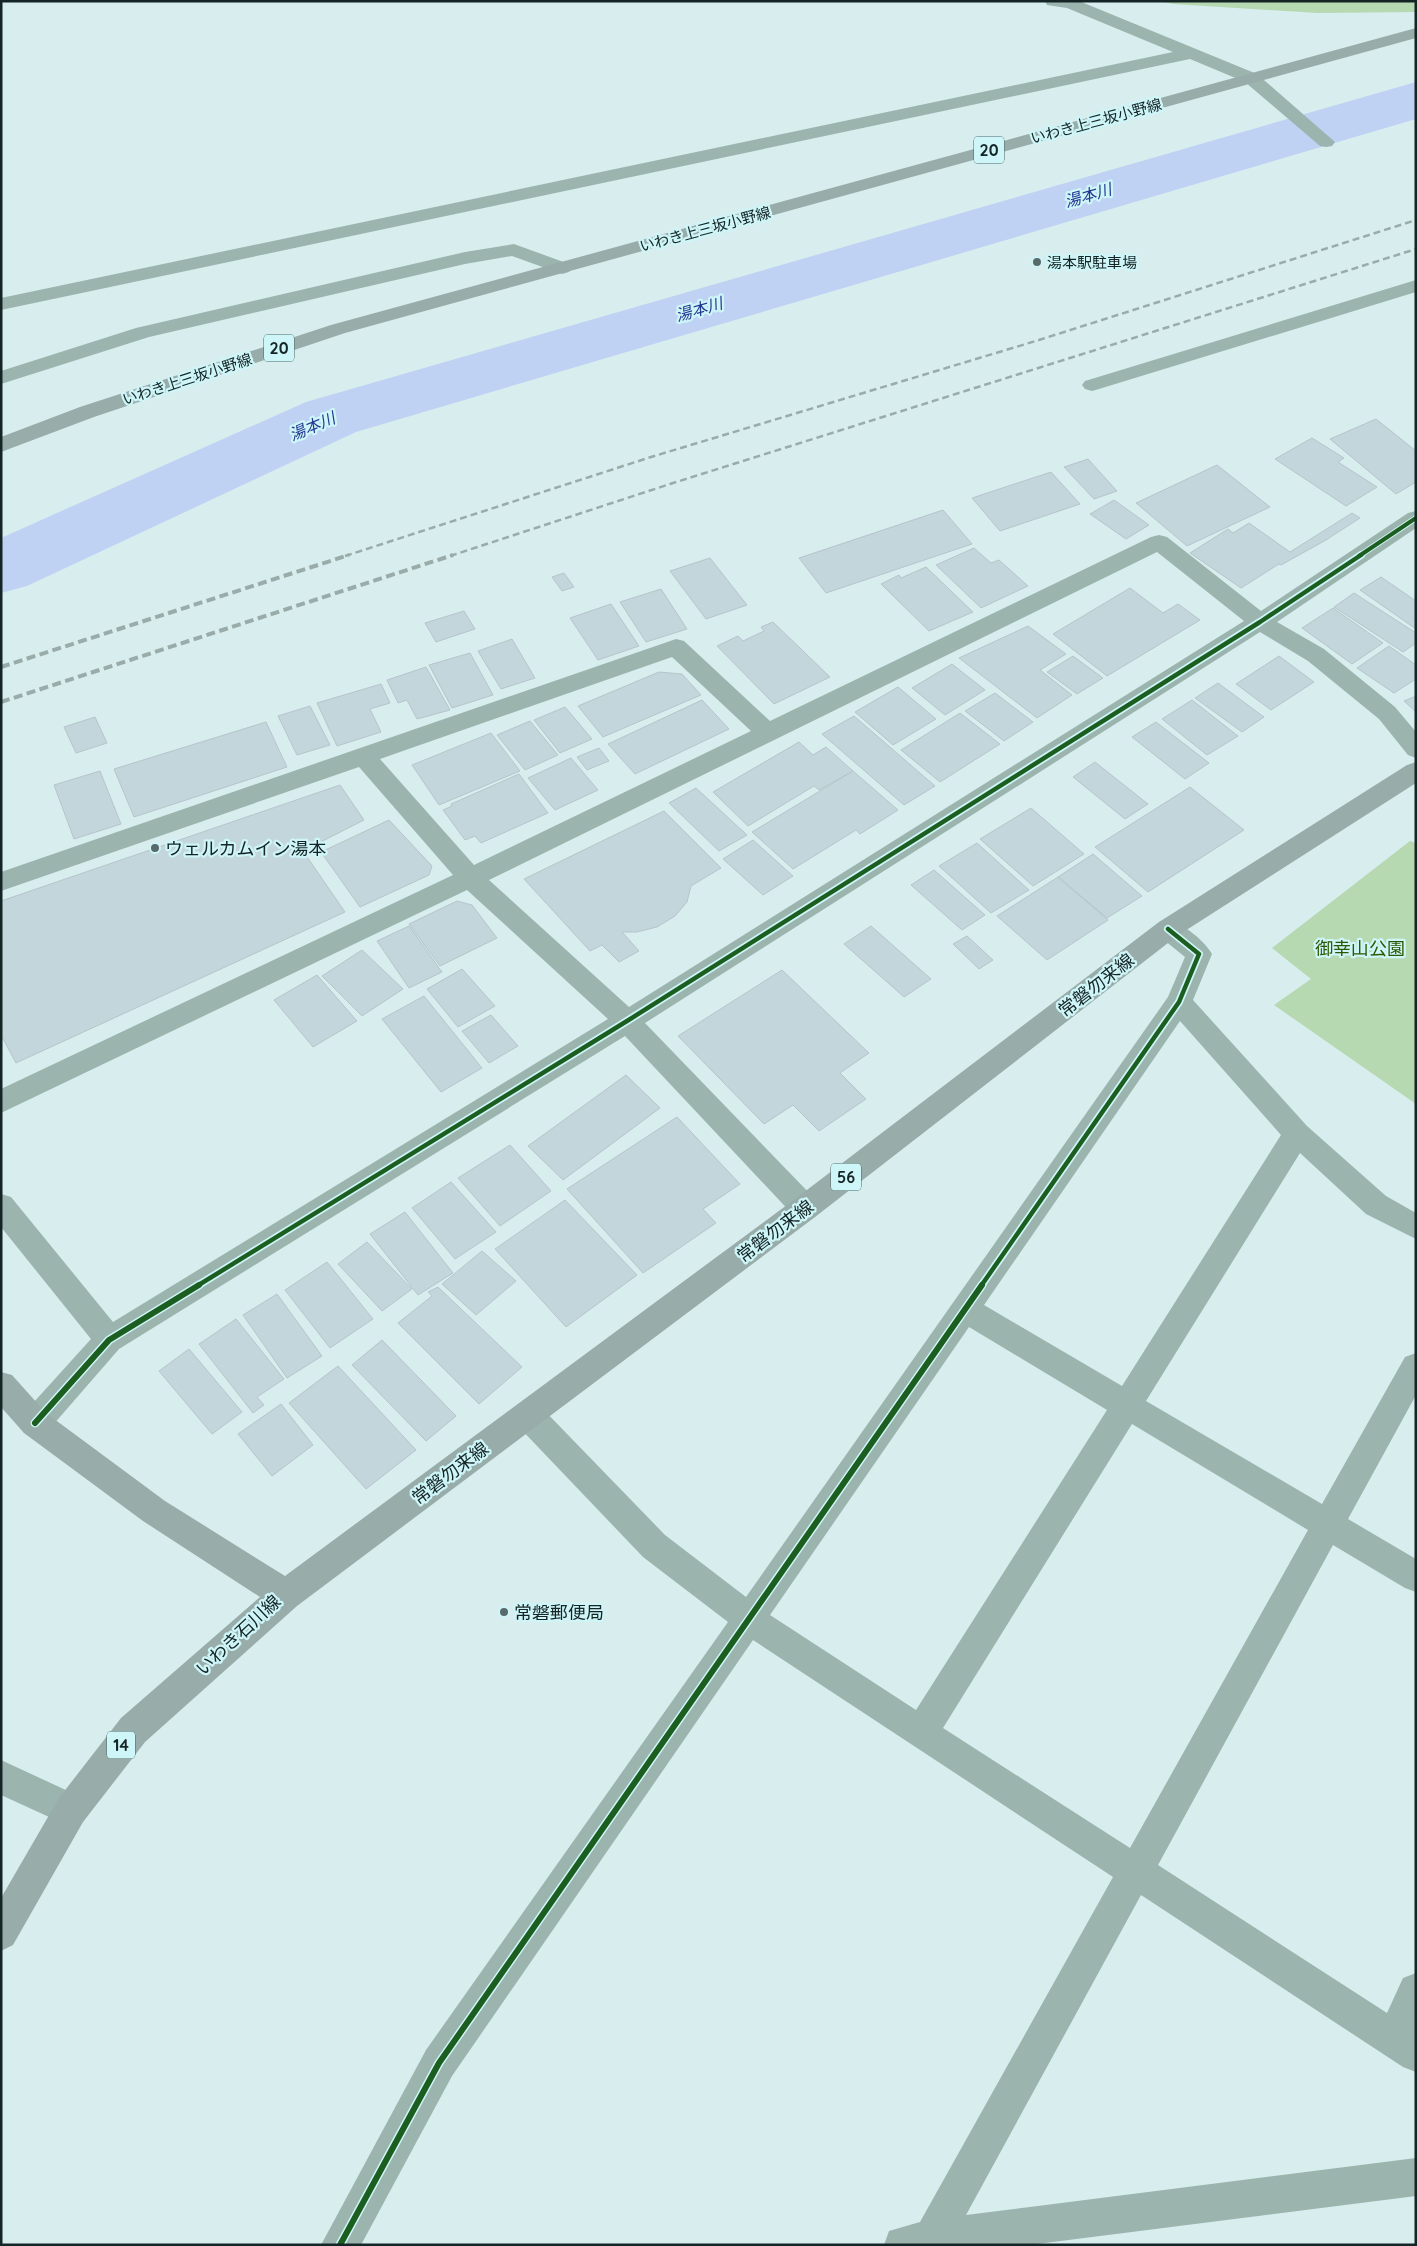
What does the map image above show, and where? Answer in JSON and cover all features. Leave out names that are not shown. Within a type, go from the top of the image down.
[{"type":"main road","name":"いわき上三坂小野線","points":[[1,444],[87,412],[338,329],[1416,32]]},
{"type":"main road","name":"常磐勿来線","points":[[286,1595],[806,1208],[1168,929],[1416,771]]},
{"type":"main road","name":"いわき石川線","points":[[1,1385],[35,1423],[154,1511],[286,1595],[133,1730],[70,1810],[1,1933]]},
{"type":"street","points":[[1053,1],[1071,4],[1251,78],[1326,142]]},
{"type":"street","points":[[1,304],[1194,53]]},
{"type":"street","points":[[1,378],[143,332],[464,258],[514,250],[562,268]]},
{"type":"street","points":[[1092,385],[1416,286]]},
{"type":"street","points":[[35,1423],[109,1340],[627,1021],[1260,622],[1416,518]]},
{"type":"street","points":[[1,1102],[470,878],[1159,542],[1260,622],[1316,655],[1387,713],[1416,749]]},
{"type":"street","points":[[1,882],[676,647],[767,732]]},
{"type":"street","points":[[364,757],[470,878],[627,1021],[806,1208]]},
{"type":"street","points":[[340,2245],[439,2063],[1178,1002],[1199,954],[1168,929]]},
{"type":"street","points":[[1178,1002],[1297,1134],[1376,1205],[1416,1227]]},
{"type":"street","points":[[921,1733],[1297,1134]]},
{"type":"street","points":[[1,1206],[109,1340]]},
{"type":"street","points":[[965,1309],[1416,1577]]},
{"type":"street","points":[[918,2241],[1136,1871],[1416,1366]]},
{"type":"street","points":[[528,1414],[654,1546],[749,1620],[1405,2046],[1416,1991]]},
{"type":"street","points":[[1,1777],[70,1810]]},
{"type":"street","points":[[918,2241],[1416,2177]]},
{"type":"green space","points":[[1160,1],[1416,1],[1416,12],[1318,13],[1173,4]]},
{"type":"green space","name":"御幸山公園","points":[[1410,841],[1416,843],[1416,1104],[1274,1005],[1311,979],[1272,948]]},
{"type":"building","points":[[1376,419],[1416,451],[1416,482],[1396,494],[1330,439]]},
{"type":"building","points":[[1312,438],[1344,458],[1338,462],[1377,487],[1346,506],[1275,459]]},
{"type":"building","points":[[1088,459],[1117,491],[1094,499],[1064,467]]},
{"type":"building","points":[[1217,465],[1270,507],[1187,546],[1136,503]]},
{"type":"building","points":[[1051,472],[1080,504],[1000,531],[972,498]]},
{"type":"building","points":[[1114,500],[1149,525],[1126,539],[1090,514]]},
{"type":"building","points":[[943,510],[972,544],[826,593],[799,558]]},
{"type":"building","points":[[1352,513],[1360,518],[1326,540],[1281,565],[1279,564],[1241,588],[1190,553],[1228,529],[1233,533],[1249,523],[1290,552]]},
{"type":"building","points":[[974,548],[991,563],[999,560],[1028,586],[981,608],[936,565]]},
{"type":"building","points":[[710,558],[747,605],[706,619],[670,571]]},
{"type":"building","points":[[926,567],[973,612],[929,631],[881,584],[899,575],[901,578]]},
{"type":"building","points":[[564,573],[574,587],[562,591],[552,577]]},
{"type":"building","points":[[1381,577],[1416,601],[1416,629],[1360,590]]},
{"type":"building","points":[[1130,588],[1163,613],[1178,604],[1200,620],[1107,676],[1053,634]]},
{"type":"building","points":[[661,589],[687,629],[646,642],[620,602]]},
{"type":"building","points":[[1354,593],[1416,633],[1416,643],[1403,652],[1334,607]]},
{"type":"building","points":[[611,604],[639,646],[598,660],[570,618]]},
{"type":"building","points":[[1333,608],[1383,643],[1352,664],[1302,628]]},
{"type":"building","points":[[464,611],[475,629],[436,642],[425,623]]},
{"type":"building","points":[[773,622],[830,677],[774,704],[717,646],[738,636],[743,641],[764,631],[761,627]]},
{"type":"building","points":[[1028,626],[1066,654],[1040,670],[1072,695],[1037,718],[959,658]]},
{"type":"building","points":[[512,639],[535,678],[501,689],[478,651]]},
{"type":"building","points":[[1389,646],[1416,665],[1416,679],[1394,693],[1357,668]]},
{"type":"building","points":[[470,653],[493,695],[452,708],[429,665]]},
{"type":"building","points":[[1073,656],[1103,678],[1077,694],[1047,672]]},
{"type":"building","points":[[1279,656],[1314,682],[1271,710],[1236,684]]},
{"type":"building","points":[[952,664],[985,690],[945,715],[912,688]]},
{"type":"building","points":[[426,667],[450,710],[417,719],[407,700],[398,703],[387,680]]},
{"type":"building","points":[[659,672],[682,674],[701,695],[603,737],[578,706]]},
{"type":"building","points":[[1218,683],[1264,717],[1242,732],[1195,698]]},
{"type":"building","points":[[381,684],[390,703],[370,709],[381,732],[337,746],[317,703]]},
{"type":"building","points":[[898,687],[936,719],[893,745],[855,712]]},
{"type":"building","points":[[995,693],[1033,722],[1004,741],[965,711]]},
{"type":"building","points":[[1416,696],[1416,712],[1404,701]]},
{"type":"building","points":[[702,700],[729,729],[635,774],[608,744]]},
{"type":"building","points":[[1192,700],[1238,736],[1207,755],[1162,719]]},
{"type":"building","points":[[310,706],[330,745],[297,755],[278,716]]},
{"type":"building","points":[[565,707],[592,739],[560,753],[534,720]]},
{"type":"building","points":[[960,713],[1000,744],[940,782],[901,750]]},
{"type":"building","points":[[854,716],[935,786],[904,805],[822,734]]},
{"type":"building","points":[[95,717],[107,743],[76,753],[64,727]]},
{"type":"building","points":[[530,721],[558,755],[525,770],[497,735]]},
{"type":"building","points":[[266,722],[287,767],[134,817],[114,769]]},
{"type":"building","points":[[1156,722],[1209,763],[1185,779],[1132,737]]},
{"type":"building","points":[[491,733],[520,771],[439,805],[412,765]]},
{"type":"building","points":[[799,742],[813,755],[826,747],[853,771],[819,790],[814,786],[748,826],[713,792]]},
{"type":"building","points":[[599,748],[609,761],[587,770],[577,757]]},
{"type":"building","points":[[571,758],[598,790],[555,810],[528,778]]},
{"type":"building","points":[[1095,762],[1148,804],[1125,819],[1073,777]]},
{"type":"building","points":[[100,771],[121,824],[74,839],[54,785]]},
{"type":"building","points":[[853,771],[898,810],[860,834],[856,830],[793,869],[752,832]]},
{"type":"building","points":[[519,774],[548,813],[481,843],[475,836],[465,840],[443,810],[452,806],[451,804]]},
{"type":"building","points":[[340,785],[364,820],[303,851],[345,912],[16,1063],[1,1035],[1,901]]},
{"type":"building","points":[[1190,787],[1244,830],[1148,892],[1095,847]]},
{"type":"building","points":[[696,788],[747,835],[719,851],[669,803]]},
{"type":"building","points":[[1031,808],[1084,854],[1033,886],[980,839]]},
{"type":"building","points":[[664,811],[721,868],[691,886],[687,902],[675,916],[657,927],[637,932],[622,932],[639,951],[619,962],[602,945],[590,951],[524,879]]},
{"type":"building","points":[[389,820],[432,866],[429,875],[360,907],[321,852]]},
{"type":"building","points":[[753,840],[793,876],[763,895],[723,859]]},
{"type":"building","points":[[977,843],[1029,890],[991,913],[939,866]]},
{"type":"building","points":[[1093,854],[1142,896],[1107,918],[1058,877]]},
{"type":"building","points":[[934,870],[985,915],[962,930],[911,885]]},
{"type":"building","points":[[1058,877],[1108,920],[1047,960],[997,916]]},
{"type":"building","points":[[457,901],[472,905],[497,938],[440,966],[409,924]]},
{"type":"building","points":[[409,926],[442,972],[409,988],[377,941]]},
{"type":"building","points":[[871,926],[931,979],[904,997],[844,944]]},
{"type":"building","points":[[967,936],[993,960],[979,969],[953,944]]},
{"type":"building","points":[[362,950],[403,989],[362,1016],[322,976]]},
{"type":"building","points":[[462,969],[495,1006],[458,1027],[427,989]]},
{"type":"building","points":[[782,970],[869,1053],[840,1073],[866,1099],[819,1131],[793,1105],[764,1124],[678,1036]]},
{"type":"building","points":[[317,975],[357,1021],[313,1047],[274,1000]]},
{"type":"building","points":[[424,996],[482,1068],[441,1092],[382,1019]]},
{"type":"building","points":[[491,1015],[518,1046],[489,1063],[462,1031]]},
{"type":"building","points":[[626,1075],[660,1108],[563,1180],[528,1146]]},
{"type":"building","points":[[677,1117],[740,1184],[703,1209],[716,1223],[643,1273],[567,1189]]},
{"type":"building","points":[[510,1145],[551,1191],[500,1226],[458,1178]]},
{"type":"building","points":[[451,1182],[496,1232],[455,1259],[412,1208]]},
{"type":"building","points":[[565,1200],[637,1275],[566,1327],[495,1249]]},
{"type":"building","points":[[405,1212],[453,1273],[418,1295],[370,1234]]},
{"type":"building","points":[[367,1242],[412,1289],[382,1311],[338,1264]]},
{"type":"building","points":[[482,1251],[516,1281],[476,1315],[442,1284]]},
{"type":"building","points":[[327,1262],[373,1319],[330,1348],[285,1290]]},
{"type":"building","points":[[438,1287],[522,1367],[479,1404],[398,1323],[432,1296],[428,1292]]},
{"type":"building","points":[[277,1294],[322,1356],[287,1378],[243,1315]]},
{"type":"building","points":[[236,1319],[284,1379],[257,1397],[264,1405],[253,1413],[199,1344]]},
{"type":"building","points":[[382,1340],[456,1416],[426,1441],[352,1365]]},
{"type":"building","points":[[189,1349],[242,1412],[212,1434],[159,1371]]},
{"type":"building","points":[[338,1366],[416,1450],[366,1489],[289,1403]]},
{"type":"building","points":[[281,1404],[313,1445],[272,1476],[238,1434]]},
{"type":"waterway","name":"湯本川","points":[[1,568],[331,417],[1416,100]]},
{"type":"railway","points":[[345,556],[651,457],[1039,340],[1416,220]]},
{"type":"railway","points":[[450,556],[670,484],[1416,249]]},
{"type":"railway","points":[[1,667],[349,555]]},
{"type":"railway","points":[[1,702],[453,555]]},
{"type":"cycle path","points":[[35,1423],[109,1340],[627,1021],[1260,622],[1416,518]]},
{"type":"cycle path","points":[[340,2245],[439,2063],[1179,1002],[1199,954],[1168,929]]},
{"type":"place","name":"湯本駅駐車場","points":[[1037,262]]},
{"type":"place","name":"ウェルカムイン湯本","points":[[155,848]]},
{"type":"place","name":"常磐郵便局","points":[[504,1612]]}]
